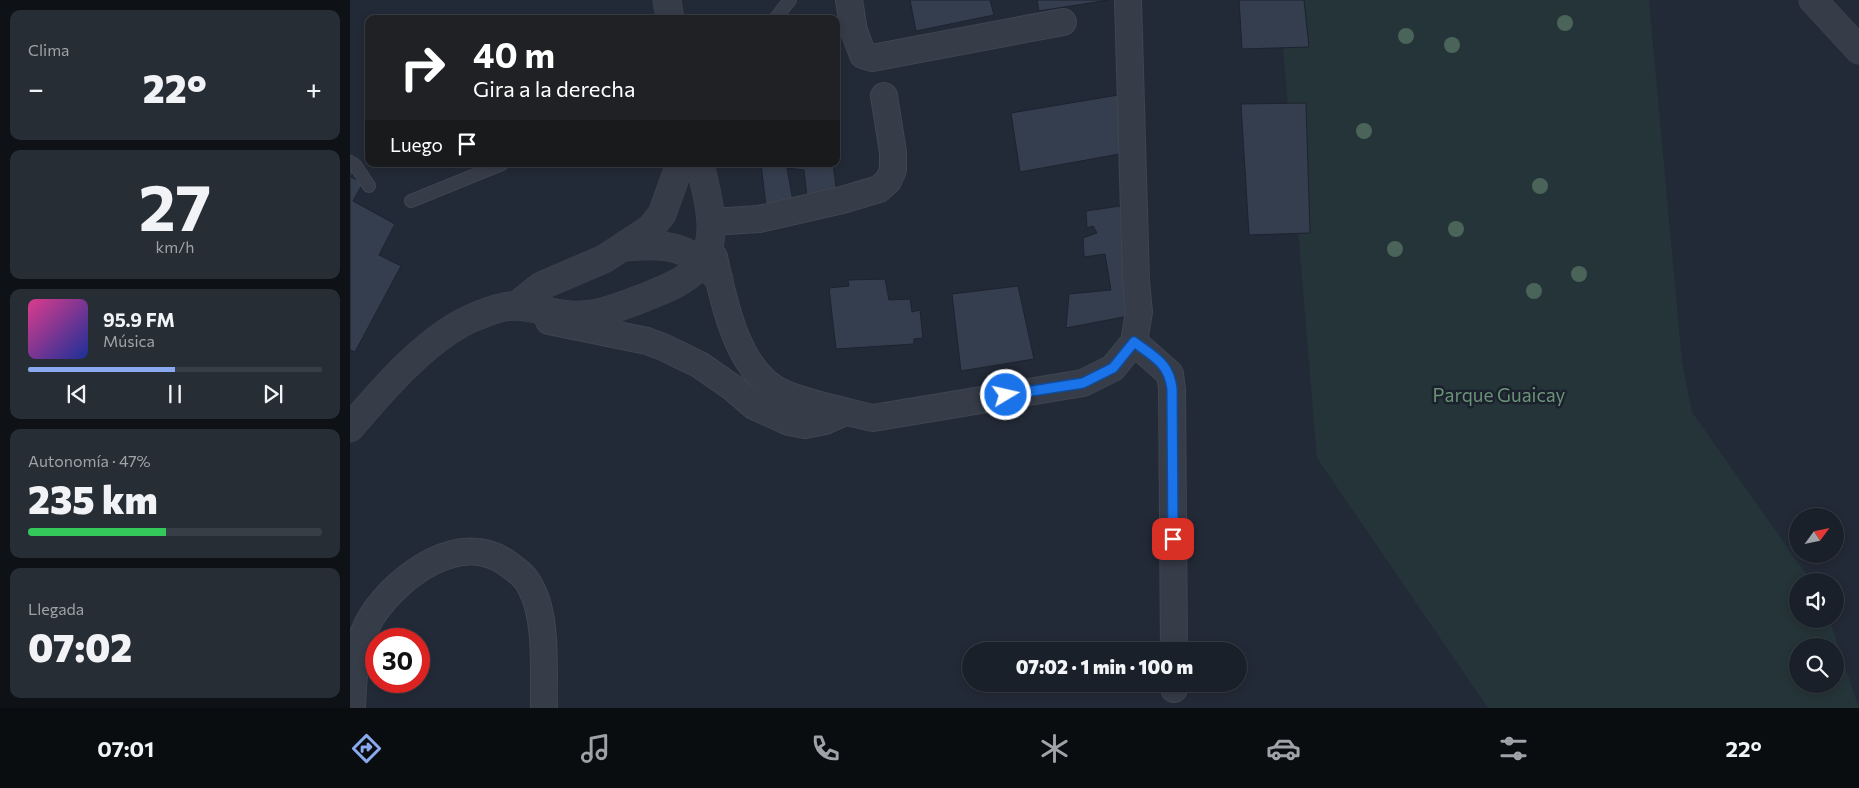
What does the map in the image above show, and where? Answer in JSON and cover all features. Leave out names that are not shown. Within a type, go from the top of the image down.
[{"type":"street","points":[[666,0],[669,15]]},
{"type":"street","points":[[849,0],[854,32],[863,55],[872,58],[1063,22]]},
{"type":"street","points":[[701,167],[711,226],[711,271],[748,363],[756,372],[783,393],[845,412],[873,418],[1083,383],[1113,368],[1134,342],[1139,312],[1136,281],[1128,0]]},
{"type":"street","points":[[1813,0],[1859,50]]},
{"type":"street","points":[[711,226],[759,219],[842,200],[879,188],[888,181],[894,170],[894,152],[884,96]]},
{"type":"street","points":[[516,306],[541,286],[583,269],[651,228],[662,214],[679,167]]},
{"type":"street","points":[[622,247],[664,246],[679,249],[711,271]]},
{"type":"street","points":[[350,428],[377,396],[448,329],[477,316],[516,306],[570,315],[600,314],[677,282],[695,271],[711,271]]},
{"type":"street","points":[[516,306],[555,324],[647,341],[663,347],[700,365],[733,388],[754,406],[789,422],[805,425],[825,421],[845,412]]},
{"type":"street","points":[[1134,342],[1170,374],[1172,389],[1174,642]]},
{"type":"street","points":[[352,708],[353,684],[359,643],[372,617],[408,578],[447,556],[466,551],[486,552],[502,559],[522,574],[532,589],[541,619],[544,708]]},
{"type":"lane","points":[[778,15],[790,0]]},
{"type":"lane","points":[[350,162],[355,165],[369,186]]},
{"type":"lane","points":[[411,201],[495,167]]},
{"type":"green space","name":"Parque Guaicay","points":[[1279,0],[1649,0],[1682,362],[1692,412],[1789,550],[1789,563],[1798,563],[1805,573],[1789,573],[1789,628],[1832,628],[1835,638],[1789,638],[1789,693],[1844,693],[1844,664],[1859,708],[1488,708],[1317,458]]},
{"type":"building","points":[[910,0],[990,0],[994,15],[916,31]]},
{"type":"building","points":[[1037,0],[1109,0],[1039,11]]},
{"type":"building","points":[[1239,0],[1304,0],[1309,47],[1242,49]]},
{"type":"building","points":[[1118,95],[1125,153],[1020,172],[1011,113]]},
{"type":"building","points":[[1306,103],[1310,233],[1249,235],[1241,104]]},
{"type":"building","points":[[350,166],[355,169],[351,177],[363,183],[353,201],[395,224],[379,255],[401,266],[355,352],[350,350]]},
{"type":"building","points":[[761,167],[833,167],[837,193],[807,197],[804,170],[787,168],[793,201],[766,206]]},
{"type":"building","points":[[1120,206],[1134,315],[1066,328],[1069,294],[1111,290],[1105,254],[1084,257],[1083,238],[1097,233],[1093,226],[1087,228],[1086,211]]},
{"type":"building","points":[[885,279],[889,300],[910,299],[912,312],[920,310],[923,338],[914,339],[914,344],[836,349],[829,288],[849,286],[848,280]]},
{"type":"building","points":[[1018,286],[1034,359],[961,371],[952,294]]},
{"type":"route","points":[[1006,395],[1083,383],[1113,368],[1134,342],[1158,360],[1170,374],[1172,389],[1173,539]]}]
